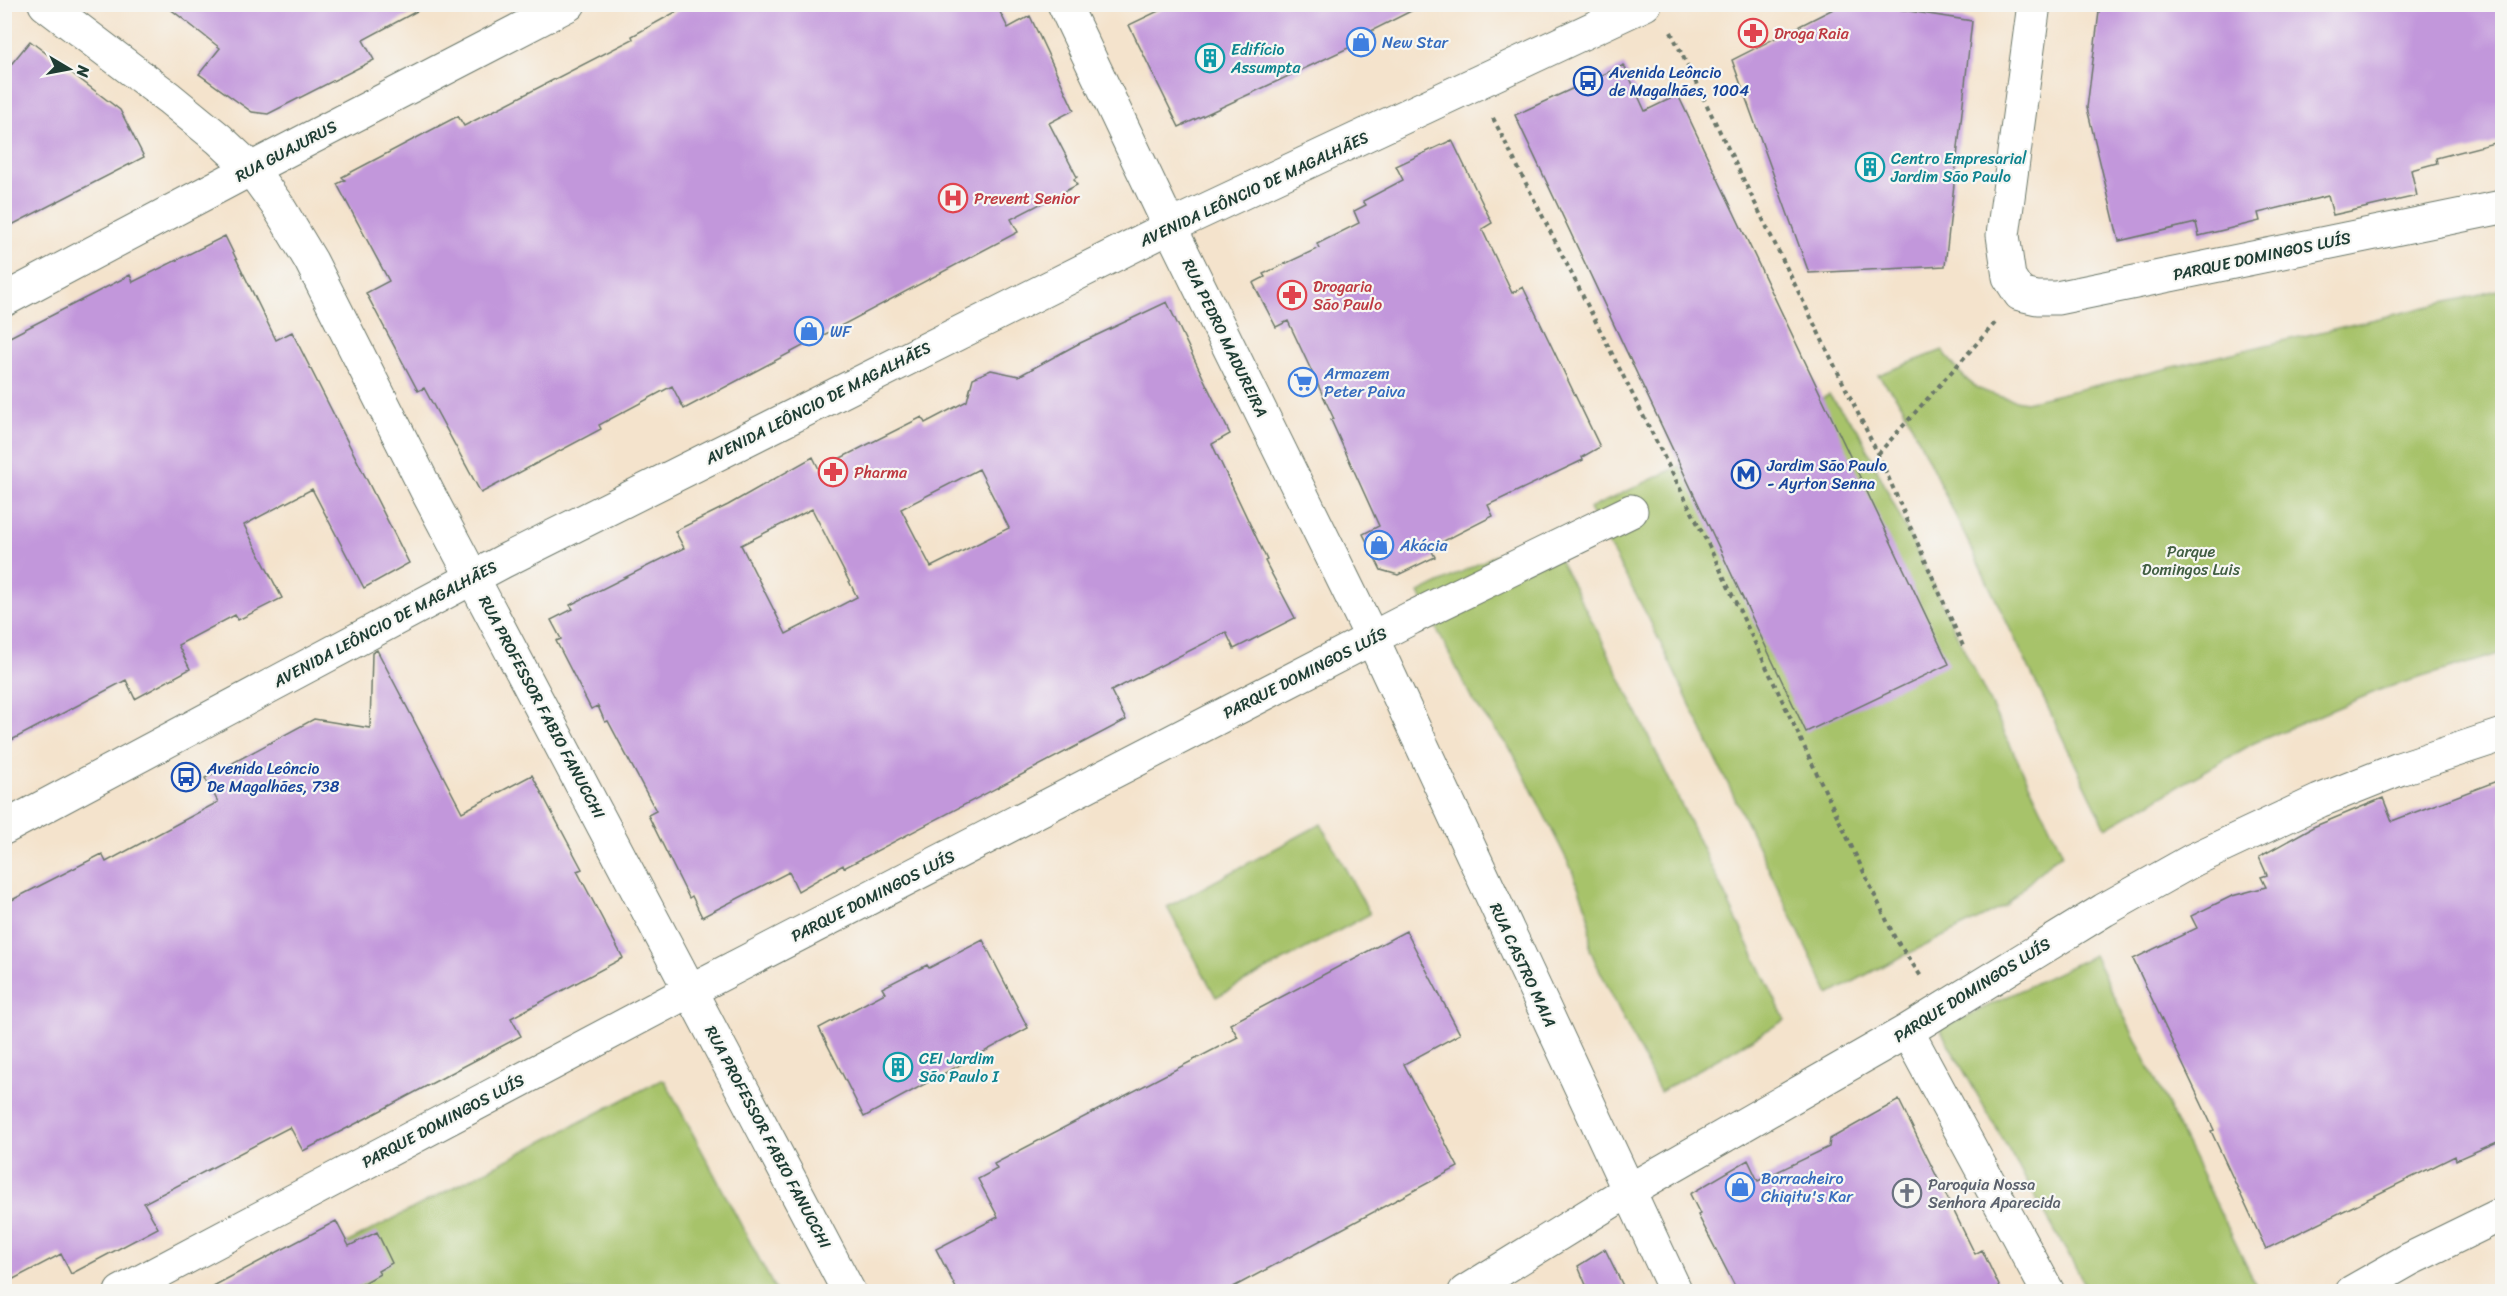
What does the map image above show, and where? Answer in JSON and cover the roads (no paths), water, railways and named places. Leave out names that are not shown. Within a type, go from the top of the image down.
[{"type":"street","name":"RUA PROFESSOR FABIO FANUCCHI","points":[[45,4],[169,98],[251,169],[278,206],[310,261],[429,495],[849,1292]]},
{"type":"street","name":"RUA GUAJURUS","points":[[4,300],[568,4]]},
{"type":"street","name":"RUA PEDRO MADUREIRA","points":[[1064,4],[1170,227],[1372,639]]},
{"type":"street","name":"PARQUE DOMINGOS LUÍS","points":[[2034,4],[2003,235],[2008,277],[2020,294],[2037,298],[2057,298],[2502,207]]},
{"type":"street","name":"AVENIDA LEÔNCIO DE MAGALHÃES","points":[[4,828],[473,577],[1170,227],[1476,85],[1657,15]]},
{"type":"street","name":"PARQUE DOMINGOS LUÍS","points":[[121,1292],[691,990],[1372,639],[1631,511]]},
{"type":"street","name":"RUA CASTRO MAIA","points":[[1372,639],[1676,1292]]},
{"type":"street","name":"PARQUE DOMINGOS LUÍS","points":[[1465,1292],[1628,1191],[1907,1031],[2095,915],[2193,860],[2319,801],[2369,781],[2502,735]]},
{"type":"street","points":[[1907,1031],[2048,1292]]},
{"type":"street","points":[[2352,1292],[2410,1259],[2502,1214]]},
{"type":"place","name":"Droga Raia","points":[[1753,33]]},
{"type":"place","name":"New Star","points":[[1361,42]]},
{"type":"place","name":"Edifício Assumpta","points":[[1210,58]]},
{"type":"place","name":"Avenida Leôncio de Magalhães, 1004","points":[[1588,81]]},
{"type":"place","name":"Centro Empresarial Jardim São Paulo","points":[[1870,167]]},
{"type":"place","name":"Prevent Senior","points":[[953,198]]},
{"type":"place","name":"Drogaria São Paulo","points":[[1292,295]]},
{"type":"place","name":"WF","points":[[809,331]]},
{"type":"place","name":"Armazem Peter Paiva","points":[[1303,382]]},
{"type":"place","name":"Pharma","points":[[833,472]]},
{"type":"place","name":"Jardim São Paulo - Ayrton Senna","points":[[1746,474]]},
{"type":"place","name":"Akácia","points":[[1379,545]]},
{"type":"place","name":"Avenida Leôncio De Magalhães, 738","points":[[186,777]]},
{"type":"place","name":"CEI Jardim São Paulo I","points":[[898,1067]]},
{"type":"place","name":"Borracheiro Chiqitu's Kar","points":[[1740,1187]]},
{"type":"place","name":"Paroquia Nossa Senhora Aparecida","points":[[1907,1193]]},
{"type":"park label","name":"Parque Domingos Luis","points":[[2191,560]]}]
